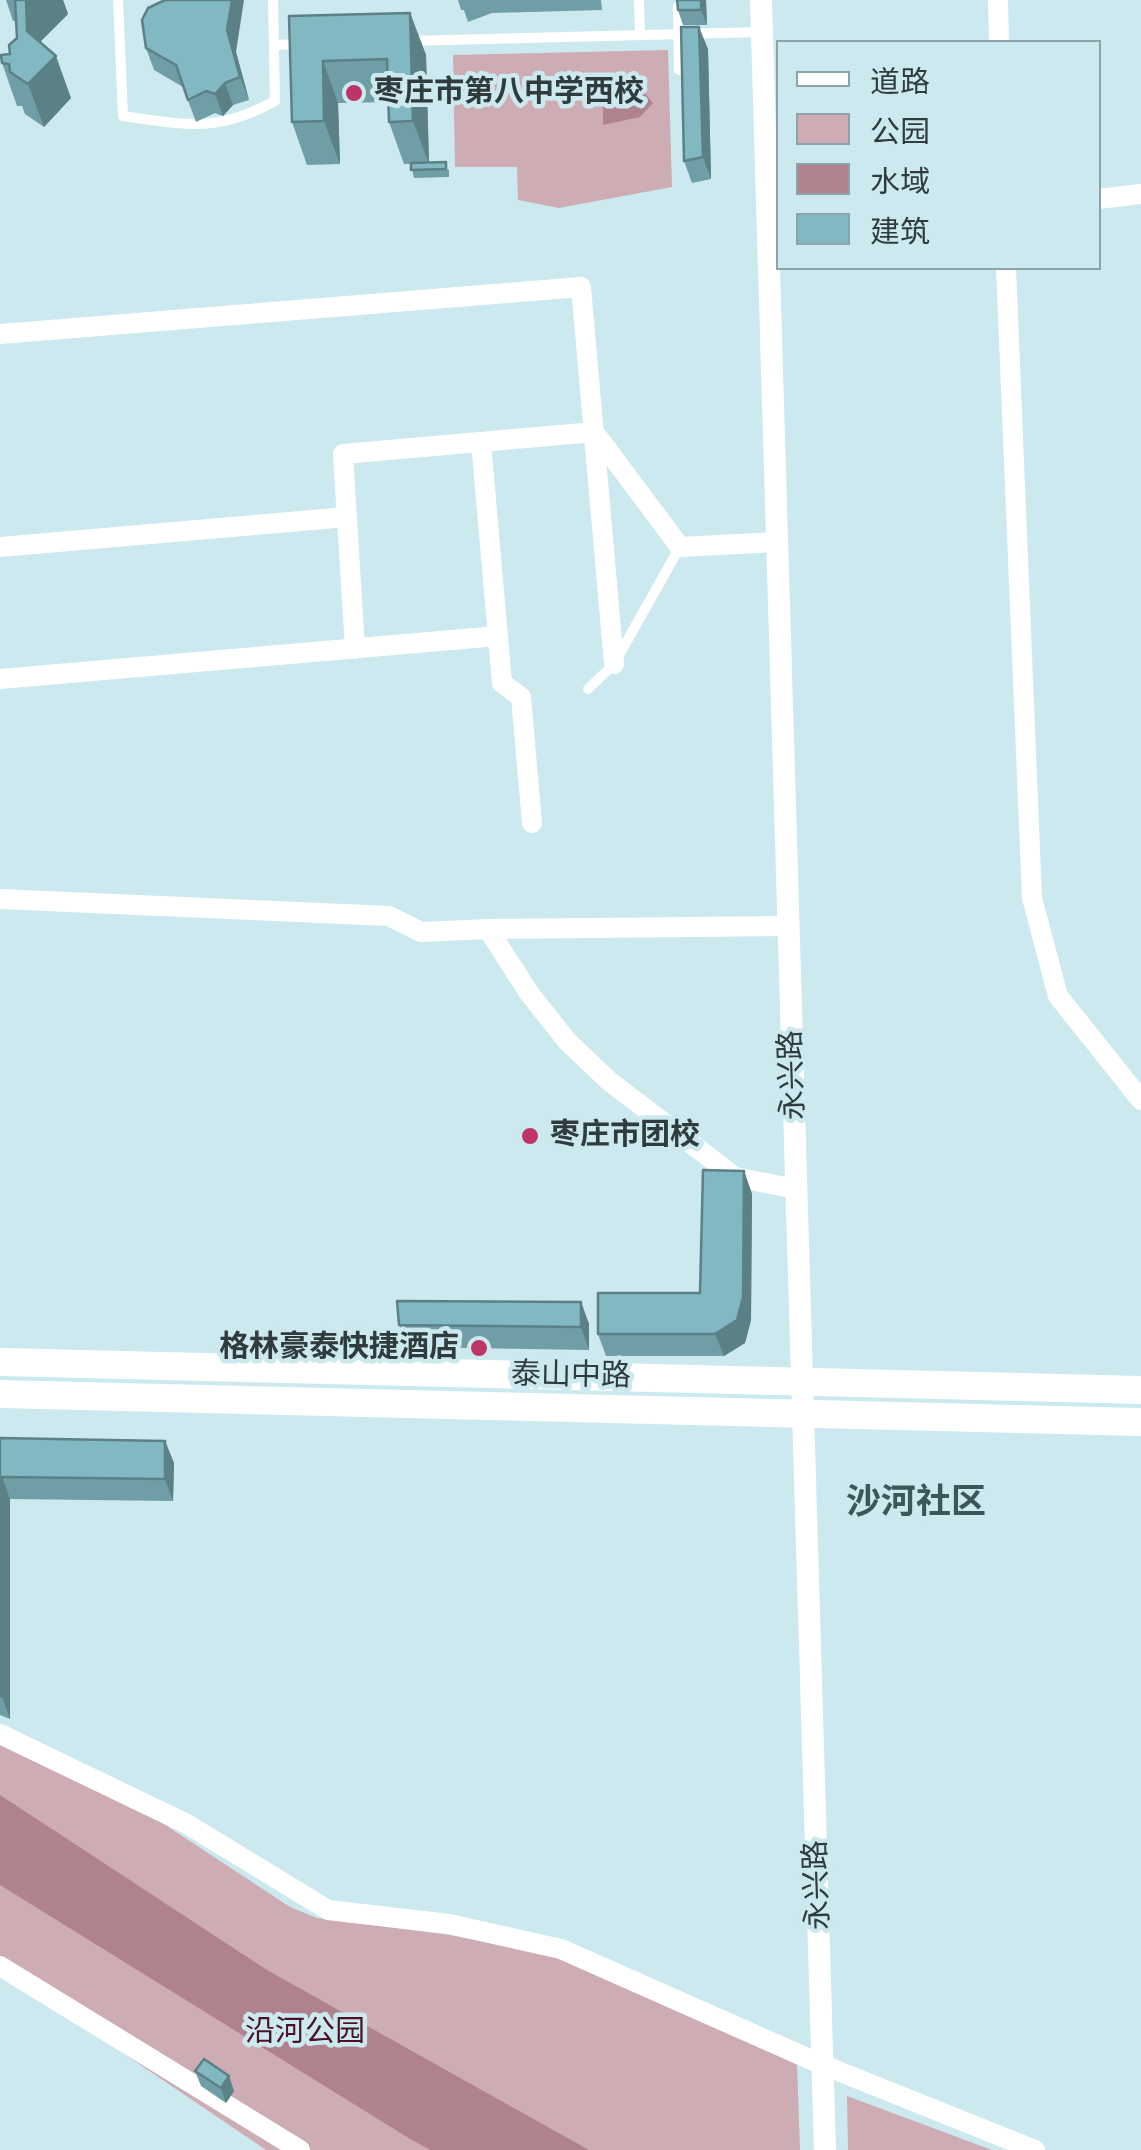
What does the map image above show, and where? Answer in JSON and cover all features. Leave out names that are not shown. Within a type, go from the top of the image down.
[{"type":"main road","name":"泰山中路","points":[[0,1362],[1141,1390]]},
{"type":"main road","name":"泰山中路","points":[[0,1394],[1141,1422]]},
{"type":"street","name":"永兴路","points":[[761,0],[773,222],[777,542],[825,2150]]},
{"type":"street","points":[[998,0],[999,40]]},
{"type":"street","points":[[1101,199],[1141,194]]},
{"type":"street","points":[[1006,270],[1032,898],[1058,996],[1141,1100]]},
{"type":"street","points":[[0,334],[581,287],[614,664]]},
{"type":"street","points":[[594,432],[680,548],[777,542]]},
{"type":"street","points":[[355,649],[343,454],[594,432]]},
{"type":"street","points":[[481,442],[502,682],[520,697],[532,823]]},
{"type":"street","points":[[0,547],[347,516]]},
{"type":"street","points":[[0,679],[498,636]]},
{"type":"street","points":[[0,899],[389,916],[420,932],[789,926]]},
{"type":"street","points":[[488,928],[529,993],[567,1041],[609,1081],[735,1177],[796,1189]]},
{"type":"street","points":[[0,1734],[187,1824],[328,1910],[449,1924],[562,1949],[822,2065],[1035,2150]]},
{"type":"street","points":[[0,1966],[300,2150]]},
{"type":"lane","points":[[118,0],[123,116],[200,128],[240,120],[275,101],[273,0]]},
{"type":"lane","points":[[640,0],[640,35]]},
{"type":"lane","points":[[679,70],[678,7],[684,0]]},
{"type":"lane","points":[[399,41],[762,32]]},
{"type":"lane","points":[[274,45],[310,44]]},
{"type":"lane","points":[[588,689],[614,664],[680,548]]},
{"type":"green space","points":[[668,50],[672,187],[559,208],[518,200],[517,167],[455,167],[453,55]]},
{"type":"green space","name":"沿河公园","points":[[0,1745],[161,1822],[290,1907],[317,1918],[450,1935],[558,1956],[797,2062],[800,2150],[266,2150],[80,2024],[0,1976]]},
{"type":"green space","points":[[847,2096],[992,2150],[848,2150]]},
{"type":"water","points":[[603,83],[642,90],[653,103],[640,117],[603,125]]},
{"type":"water","points":[[0,1795],[267,1970],[589,2150],[430,2150],[407,2137],[0,1885]]},
{"type":"building","points":[[15,0],[26,0],[27,31],[56,56],[28,84],[10,72],[9,64],[2,63],[1,55],[10,54],[9,45],[17,38]]},
{"type":"building","points":[[165,0],[232,0],[227,30],[240,77],[225,83],[215,94],[206,91],[188,100],[176,65],[146,48],[142,20],[148,8]]},
{"type":"building","points":[[677,0],[701,0],[701,10],[678,10]]},
{"type":"building","points":[[410,13],[413,121],[389,122],[387,59],[323,61],[324,121],[292,122],[289,16]]},
{"type":"building","points":[[681,27],[699,27],[703,157],[684,161]]},
{"type":"building","points":[[446,162],[446,169],[411,170],[411,163]]},
{"type":"building","points":[[703,1170],[744,1171],[743,1297],[737,1320],[715,1334],[598,1334],[598,1293],[700,1293]]},
{"type":"building","points":[[397,1301],[581,1302],[581,1327],[399,1325]]},
{"type":"building","points":[[0,1438],[165,1441],[165,1479],[2,1477],[2,1696],[0,1695]]},
{"type":"building","points":[[204,2059],[229,2076],[221,2088],[195,2071]]},
{"type":"place","name":"枣庄市第八中学西校","points":[[354,93]]},
{"type":"place","name":"枣庄市团校","points":[[530,1136]]},
{"type":"place","name":"格林豪泰快捷酒店","points":[[479,1348]]},
{"type":"district","name":"沙河社区","points":[[916,1503]]}]
